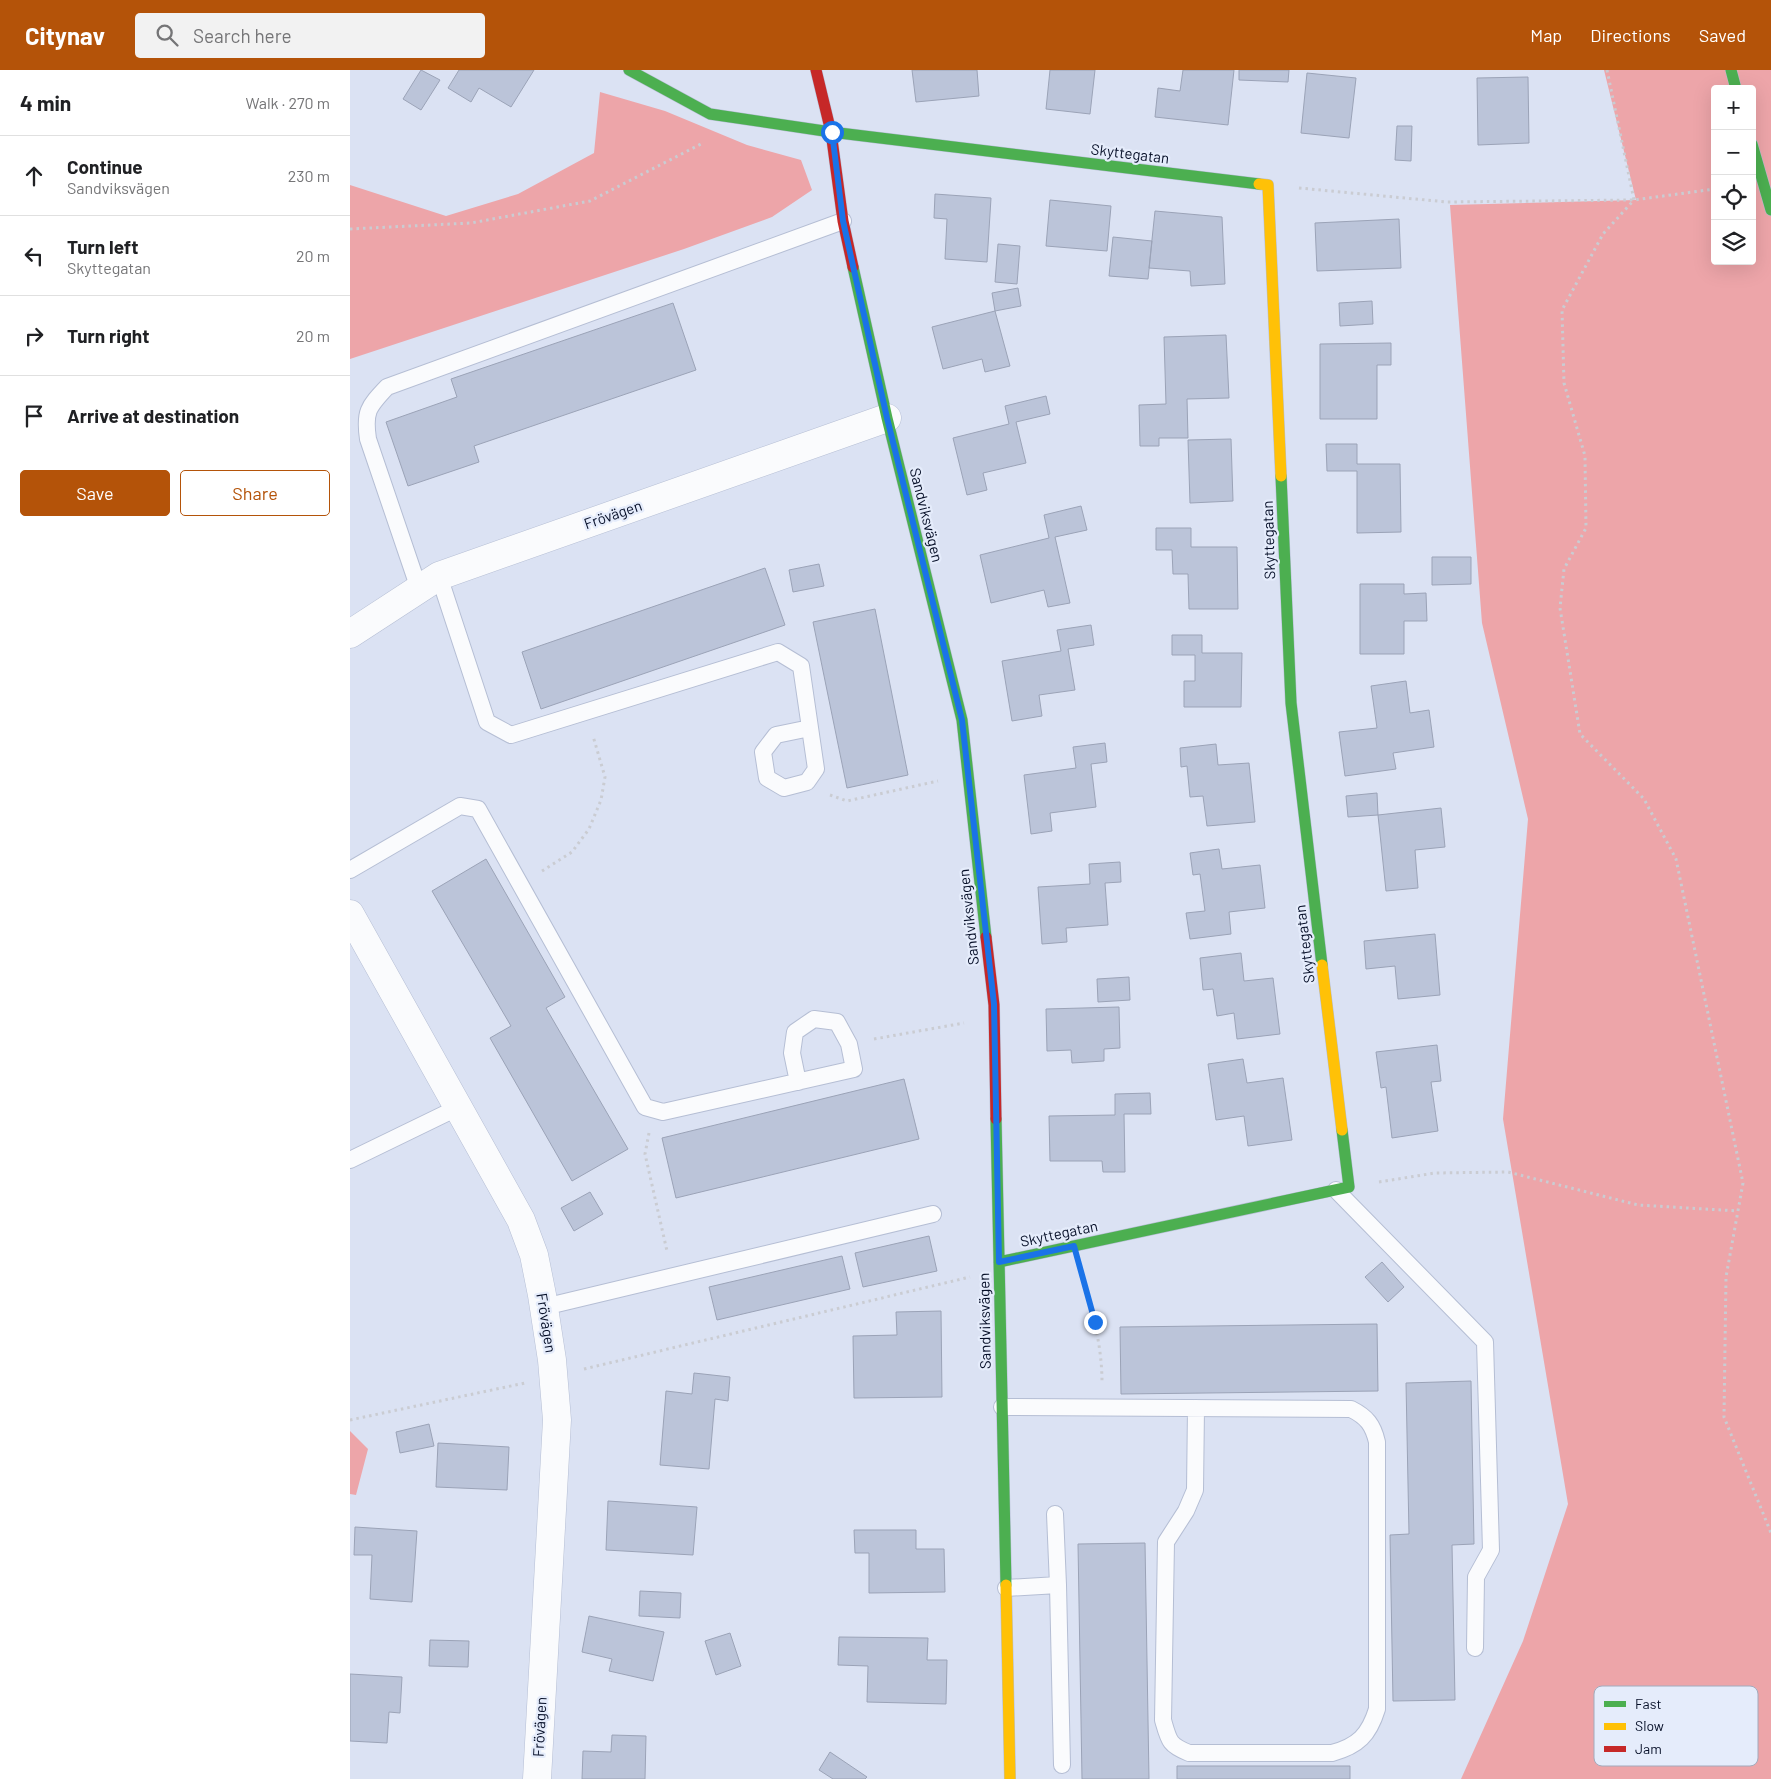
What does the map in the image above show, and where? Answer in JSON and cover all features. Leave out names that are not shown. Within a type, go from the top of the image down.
[{"type":"street","name":"Skyttegatan","points":[[630,70],[710,114],[832,132],[1268,185],[1291,703],[1342,1188],[1074,1246],[999,1266]]},
{"type":"street","name":"Sandviksvägen","points":[[816,70],[832,132],[843,221],[887,418],[962,720],[994,1017],[1010,1779]]},
{"type":"street","points":[[1731,70],[1735,85]]},
{"type":"street","points":[[1756,158],[1771,210]]},
{"type":"street","name":"Frövägen","points":[[350,634],[429,583],[887,418]]},
{"type":"street","name":"Frövägen","points":[[350,914],[521,1220],[534,1255],[544,1307],[557,1420],[537,1779]]},
{"type":"lane","points":[[810,728],[776,735],[763,752],[767,778],[784,788],[807,782],[816,769],[810,728],[800,666],[778,652],[511,735],[487,722],[368,439],[365,419],[373,402],[387,387],[843,221]]},
{"type":"lane","points":[[350,870],[460,806],[478,809],[645,1106],[663,1112],[798,1082],[854,1069],[849,1044],[837,1022],[814,1018],[795,1032],[792,1053],[798,1082]]},
{"type":"lane","points":[[350,1160],[457,1108]]},
{"type":"lane","points":[[1342,1188],[1485,1342],[1491,1550],[1476,1577],[1476,1648]]},
{"type":"lane","points":[[544,1307],[932,1214]]},
{"type":"lane","points":[[1002,1407],[1102,1408],[1196,1408],[1351,1409],[1363,1415],[1373,1427],[1377,1442],[1377,1709],[1371,1728],[1348,1748],[1332,1753],[1189,1753],[1174,1747],[1167,1735],[1163,1720],[1166,1542],[1186,1511],[1195,1490],[1196,1408]]},
{"type":"lane","points":[[1055,1514],[1062,1765]]},
{"type":"lane","points":[[1006,1588],[1058,1585]]},
{"type":"path","points":[[1607,70],[1634,200]]},
{"type":"path","points":[[350,229],[471,223],[590,201],[704,142]]},
{"type":"path","points":[[1268,185],[1447,202],[1634,200],[1711,190]]},
{"type":"path","points":[[1634,200],[1603,234],[1562,310],[1564,383],[1585,456],[1586,528],[1564,569],[1560,608],[1580,734],[1644,799],[1676,859],[1743,1183],[1726,1277],[1724,1417],[1771,1533]]},
{"type":"path","points":[[519,883],[572,852],[589,828],[601,800],[605,777],[599,752],[584,712]]},
{"type":"path","points":[[816,769],[826,794],[847,801],[968,775]]},
{"type":"path","points":[[849,1044],[994,1017]]},
{"type":"path","points":[[654,1110],[645,1154],[673,1276]]},
{"type":"path","points":[[1342,1188],[1435,1172],[1508,1172],[1638,1205],[1738,1210]]},
{"type":"path","points":[[1074,1246],[1095,1322],[1102,1364],[1102,1408]]},
{"type":"path","points":[[350,1420],[553,1377],[999,1266]]},
{"type":"shaded area","points":[[1604,70],[1771,70],[1771,1779],[1461,1779],[1523,1641],[1568,1504],[1503,1119],[1528,819],[1482,623],[1450,205],[1636,200]]},
{"type":"shaded area","points":[[600,92],[665,111],[747,145],[801,160],[812,190],[772,217],[684,249],[350,359],[350,185],[446,216],[518,194],[594,153]]},
{"type":"shaded area","points":[[350,1431],[368,1449],[356,1495],[350,1494]]},
{"type":"building","points":[[421,70],[440,80],[421,110],[403,99]]},
{"type":"building","points":[[459,70],[534,70],[511,107],[479,88],[471,102],[448,88]]},
{"type":"building","points":[[912,70],[977,70],[979,96],[916,102]]},
{"type":"building","points":[[1050,70],[1095,70],[1090,114],[1046,109]]},
{"type":"building","points":[[1183,70],[1234,70],[1228,125],[1155,117],[1158,88],[1180,91]]},
{"type":"building","points":[[1239,70],[1289,70],[1288,82],[1239,80]]},
{"type":"building","points":[[1307,73],[1356,78],[1349,138],[1301,133]]},
{"type":"building","points":[[1528,77],[1529,143],[1478,145],[1477,78]]},
{"type":"building","points":[[1397,126],[1412,126],[1411,161],[1395,160]]},
{"type":"building","points":[[935,194],[991,198],[987,262],[945,259],[947,219],[934,218]]},
{"type":"building","points":[[1050,200],[1111,206],[1107,251],[1046,246]]},
{"type":"building","points":[[1155,211],[1222,217],[1225,284],[1191,286],[1190,271],[1149,268]]},
{"type":"building","points":[[1399,219],[1401,268],[1317,271],[1315,223]]},
{"type":"building","points":[[1113,237],[1152,241],[1148,279],[1109,276]]},
{"type":"building","points":[[998,244],[1020,246],[1017,284],[995,282]]},
{"type":"building","points":[[1018,288],[1021,306],[995,311],[992,293]]},
{"type":"building","points":[[1372,301],[1373,324],[1340,326],[1339,303]]},
{"type":"building","points":[[673,303],[696,370],[474,446],[479,462],[408,486],[386,422],[457,397],[451,379]]},
{"type":"building","points":[[995,311],[1010,366],[985,372],[982,359],[943,369],[932,327]]},
{"type":"building","points":[[1226,335],[1229,398],[1187,399],[1188,438],[1159,438],[1159,446],[1140,446],[1139,405],[1166,404],[1164,337]]},
{"type":"building","points":[[1391,343],[1391,365],[1377,365],[1377,419],[1320,419],[1320,344]]},
{"type":"building","points":[[1046,396],[1050,414],[1016,422],[1026,463],[983,473],[987,490],[967,495],[953,438],[1009,424],[1005,406]]},
{"type":"building","points":[[1231,439],[1233,501],[1190,503],[1188,440]]},
{"type":"building","points":[[1326,444],[1357,444],[1357,464],[1400,464],[1401,532],[1357,533],[1357,471],[1327,471]]},
{"type":"building","points":[[1081,506],[1087,530],[1055,537],[1070,603],[1048,607],[1044,590],[991,603],[980,555],[1049,538],[1044,515]]},
{"type":"building","points":[[1156,528],[1191,528],[1191,547],[1237,547],[1238,609],[1189,609],[1188,574],[1173,574],[1172,550],[1156,550]]},
{"type":"building","points":[[1432,557],[1471,557],[1471,584],[1432,585]]},
{"type":"building","points":[[819,564],[824,586],[793,592],[789,570]]},
{"type":"building","points":[[765,568],[785,625],[541,709],[522,652]]},
{"type":"building","points":[[1360,584],[1404,584],[1404,594],[1426,593],[1427,621],[1404,621],[1404,654],[1360,654]]},
{"type":"building","points":[[875,609],[908,775],[847,788],[813,622]]},
{"type":"building","points":[[1091,625],[1094,645],[1068,649],[1075,690],[1039,695],[1042,716],[1012,721],[1002,661],[1061,651],[1057,630]]},
{"type":"building","points":[[1172,635],[1202,635],[1202,653],[1242,653],[1241,707],[1184,707],[1184,681],[1195,681],[1195,655],[1172,655]]},
{"type":"building","points":[[1406,681],[1410,713],[1429,710],[1434,747],[1393,753],[1396,769],[1345,776],[1339,732],[1377,728],[1371,686]]},
{"type":"building","points":[[1105,743],[1107,762],[1091,764],[1096,807],[1050,813],[1052,831],[1031,834],[1024,775],[1076,768],[1073,747]]},
{"type":"building","points":[[1216,744],[1218,765],[1249,763],[1255,822],[1207,826],[1203,796],[1190,797],[1187,766],[1181,767],[1180,748]]},
{"type":"building","points":[[1377,793],[1378,815],[1348,817],[1346,796]]},
{"type":"building","points":[[1441,808],[1445,847],[1415,850],[1418,888],[1386,891],[1378,815]]},
{"type":"building","points":[[1219,849],[1222,869],[1260,865],[1265,908],[1229,912],[1231,934],[1190,939],[1186,913],[1205,911],[1200,874],[1193,875],[1190,853]]},
{"type":"building","points":[[486,859],[565,997],[546,1008],[628,1149],[572,1181],[490,1038],[511,1026],[432,891]]},
{"type":"building","points":[[1120,862],[1121,882],[1105,883],[1108,925],[1066,928],[1067,942],[1042,944],[1038,887],[1090,884],[1089,864]]},
{"type":"building","points":[[1435,934],[1440,995],[1398,999],[1395,966],[1366,969],[1364,941]]},
{"type":"building","points":[[1241,953],[1244,981],[1273,978],[1280,1034],[1237,1039],[1234,1013],[1217,1016],[1213,989],[1203,990],[1200,958]]},
{"type":"building","points":[[1129,977],[1130,1000],[1098,1002],[1097,979]]},
{"type":"building","points":[[1119,1007],[1120,1048],[1104,1049],[1104,1061],[1072,1063],[1071,1050],[1047,1051],[1046,1009]]},
{"type":"building","points":[[1437,1045],[1441,1081],[1431,1082],[1438,1131],[1392,1138],[1386,1087],[1381,1088],[1376,1052]]},
{"type":"building","points":[[1243,1059],[1247,1083],[1283,1078],[1292,1140],[1248,1146],[1244,1116],[1216,1120],[1208,1064]]},
{"type":"building","points":[[904,1079],[919,1139],[676,1198],[662,1138]]},
{"type":"building","points":[[1150,1093],[1151,1114],[1124,1114],[1125,1172],[1103,1172],[1102,1161],[1050,1161],[1049,1116],[1115,1115],[1115,1094]]},
{"type":"building","points":[[590,1192],[603,1214],[574,1231],[561,1208]]},
{"type":"building","points":[[929,1236],[937,1271],[863,1287],[855,1253]]},
{"type":"building","points":[[842,1256],[850,1289],[717,1320],[709,1287]]},
{"type":"building","points":[[1382,1262],[1404,1287],[1388,1302],[1365,1277]]},
{"type":"building","points":[[941,1311],[942,1397],[854,1398],[853,1336],[897,1335],[896,1312]]},
{"type":"building","points":[[1377,1324],[1378,1391],[1121,1394],[1120,1327]]},
{"type":"building","points":[[694,1373],[730,1377],[728,1401],[715,1399],[709,1469],[660,1465],[666,1391],[692,1394]]},
{"type":"building","points":[[1471,1381],[1474,1544],[1452,1545],[1455,1700],[1393,1701],[1390,1535],[1409,1534],[1406,1383]]},
{"type":"building","points":[[429,1424],[434,1446],[400,1453],[396,1432]]},
{"type":"building","points":[[438,1443],[509,1447],[507,1490],[436,1487]]},
{"type":"building","points":[[608,1501],[697,1507],[693,1555],[606,1550]]},
{"type":"building","points":[[355,1527],[417,1531],[412,1602],[370,1599],[372,1555],[354,1555]]},
{"type":"building","points":[[854,1530],[916,1530],[916,1549],[944,1549],[945,1592],[869,1593],[869,1553],[855,1553]]},
{"type":"building","points":[[1145,1543],[1149,1779],[1082,1779],[1078,1544]]},
{"type":"building","points":[[640,1591],[681,1593],[680,1618],[639,1616]]},
{"type":"building","points":[[589,1616],[664,1632],[653,1681],[609,1671],[612,1659],[582,1652]]},
{"type":"building","points":[[730,1633],[741,1666],[716,1675],[705,1641]]},
{"type":"building","points":[[839,1637],[928,1638],[927,1660],[947,1660],[946,1704],[867,1702],[868,1666],[838,1665]]},
{"type":"building","points":[[430,1640],[469,1641],[468,1667],[429,1666]]},
{"type":"building","points":[[350,1674],[402,1677],[400,1713],[389,1712],[387,1743],[350,1741]]},
{"type":"building","points":[[612,1735],[646,1736],[645,1779],[582,1779],[583,1751],[611,1752]]},
{"type":"building","points":[[830,1752],[867,1777],[865,1779],[833,1779],[819,1770]]},
{"type":"building","points":[[1177,1766],[1350,1766],[1350,1779],[1177,1779]]},
{"type":"traffic: fast","points":[[629,70],[710,114],[831,132],[1259,184]]},
{"type":"traffic: fast","points":[[1731,70],[1735,85]]},
{"type":"traffic: fast","points":[[1756,158],[1771,210]]},
{"type":"traffic: fast","points":[[853,267],[887,418],[962,720],[986,937]]},
{"type":"traffic: fast","points":[[1281,476],[1291,703],[1322,965]]},
{"type":"traffic: fast","points":[[996,1119],[1006,1585]]},
{"type":"traffic: fast","points":[[999,1262],[1349,1187],[1342,1130]]},
{"type":"traffic: slow","points":[[1259,184],[1268,185],[1281,476]]},
{"type":"traffic: slow","points":[[1322,965],[1342,1130]]},
{"type":"traffic: slow","points":[[1006,1585],[1010,1779]]},
{"type":"traffic: jam","points":[[816,70],[831,132],[843,221],[853,267]]},
{"type":"traffic: jam","points":[[986,937],[994,1005],[996,1119]]},
{"type":"route","points":[[832,132],[843,221],[887,418],[962,720],[994,1004],[999,1262],[1074,1246],[1095,1322]]}]
